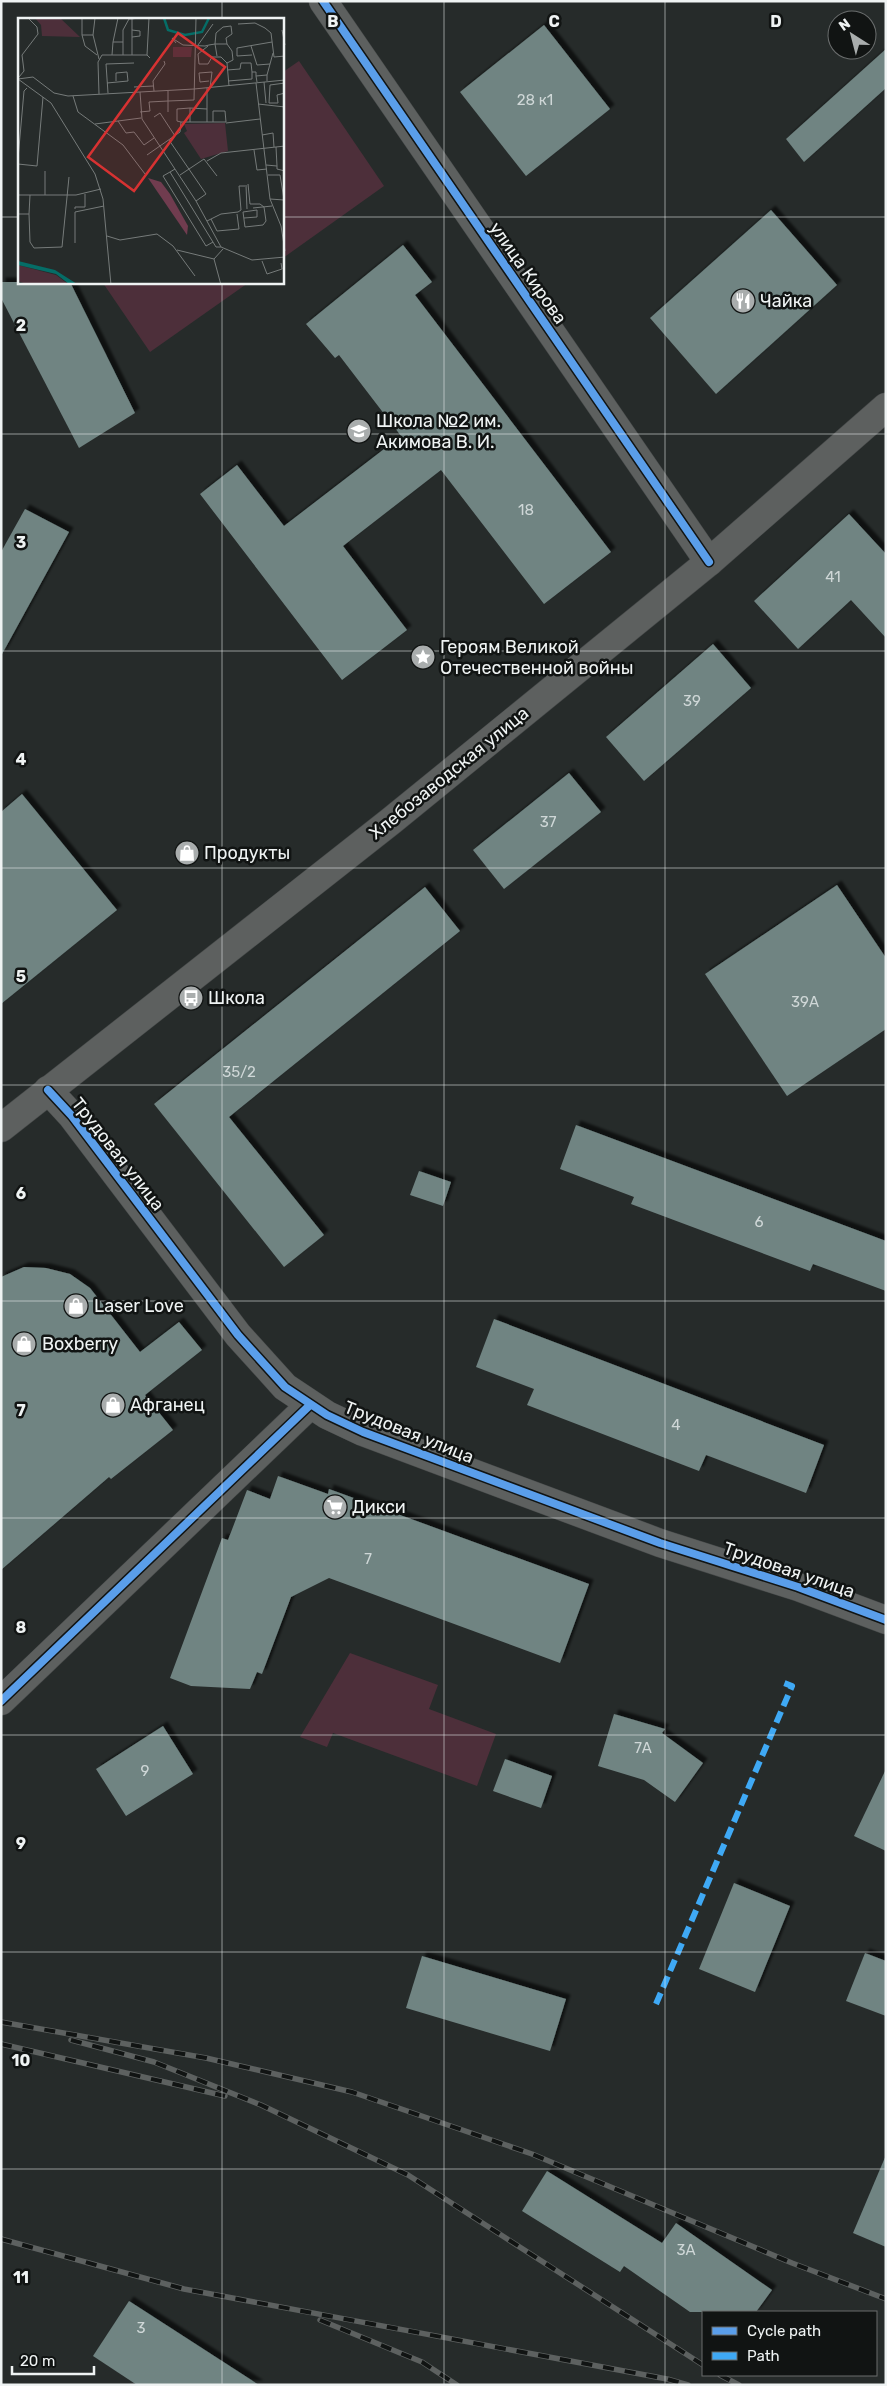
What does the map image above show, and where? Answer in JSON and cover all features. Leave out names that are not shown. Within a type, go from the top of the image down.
[{"type":"street","name":"улица Кирова","points":[[323,1],[709,562]]},
{"type":"street","name":"Хлебозаводская улица","points":[[1,1128],[391,821],[709,562],[886,406]]},
{"type":"street","name":"Трудовая улица","points":[[48,1090],[72,1116],[238,1336],[285,1387],[310,1405],[372,1436],[660,1542],[798,1587],[886,1620]]},
{"type":"street","points":[[1,1701],[310,1405]]},
{"type":"shaded area","points":[[299,61],[384,186],[284,257],[284,71]]},
{"type":"shaded area","points":[[104,284],[247,284],[150,352]]},
{"type":"shaded area","points":[[350,1653],[438,1685],[429,1709],[496,1734],[477,1786],[333,1733],[327,1747],[300,1737]]},
{"type":"building","points":[[544,25],[610,109],[526,176],[460,92]]},
{"type":"building","points":[[886,49],[886,88],[804,162],[786,139],[874,60],[877,60],[877,57]]},
{"type":"building","name":"Чайка","points":[[771,210],[837,285],[716,394],[650,318]]},
{"type":"building","points":[[403,245],[432,282],[415,295],[611,552],[544,604],[441,470],[343,546],[407,630],[342,680],[200,494],[237,465],[284,526],[401,436],[339,355],[335,358],[306,324]]},
{"type":"building","points":[[1,282],[18,282],[18,284],[71,284],[135,413],[79,448],[1,298]]},
{"type":"building","points":[[25,509],[69,532],[1,656],[1,552]]},
{"type":"building","points":[[849,514],[886,554],[886,638],[851,600],[798,649],[754,601]]},
{"type":"building","points":[[713,644],[751,688],[644,781],[606,737]]},
{"type":"building","points":[[569,773],[601,812],[504,889],[473,850]]},
{"type":"building","points":[[22,794],[117,910],[1,1004],[1,812]]},
{"type":"building","points":[[837,885],[886,958],[886,1029],[787,1096],[705,974]]},
{"type":"building","points":[[425,887],[460,931],[229,1117],[324,1235],[284,1267],[154,1104]]},
{"type":"building","points":[[576,1125],[886,1241],[886,1291],[813,1264],[810,1271],[631,1204],[634,1197],[560,1169]]},
{"type":"building","points":[[419,1171],[451,1182],[443,1206],[410,1195]]},
{"type":"building","points":[[24,1267],[46,1268],[70,1274],[90,1288],[140,1352],[179,1322],[202,1350],[145,1395],[173,1430],[111,1479],[109,1477],[1,1570],[1,1277]]},
{"type":"building","points":[[494,1319],[824,1445],[806,1493],[706,1455],[699,1471],[527,1405],[534,1389],[476,1367]]},
{"type":"building","points":[[278,1476],[328,1494],[329,1489],[589,1584],[560,1663],[329,1578],[291,1597],[262,1674],[257,1672],[250,1689],[191,1686],[170,1678],[222,1538],[228,1540],[247,1490],[270,1499]]},
{"type":"building","points":[[614,1714],[665,1729],[662,1733],[703,1763],[675,1802],[644,1780],[598,1766]]},
{"type":"building","points":[[163,1726],[193,1774],[126,1816],[96,1769]]},
{"type":"building","points":[[505,1759],[552,1776],[541,1808],[493,1791]]},
{"type":"building","points":[[886,1769],[886,1851],[854,1836]]},
{"type":"building","points":[[734,1883],[790,1906],[755,1992],[699,1969]]},
{"type":"building","points":[[865,1953],[886,1961],[886,2016],[846,2001]]},
{"type":"building","points":[[422,1956],[566,1999],[550,2051],[406,2008]]},
{"type":"building","points":[[886,2155],[886,2247],[853,2233]]},
{"type":"building","points":[[547,2171],[662,2243],[676,2223],[772,2290],[757,2311],[690,2312],[624,2266],[620,2272],[522,2211]]},
{"type":"building","points":[[129,2301],[259,2385],[137,2385],[93,2356]]},
{"type":"railway","points":[[1,2022],[206,2058],[352,2092],[532,2154],[792,2263],[886,2299]]},
{"type":"railway","points":[[71,2040],[154,2062],[261,2105],[408,2175],[702,2364]]},
{"type":"railway","points":[[1,2044],[225,2096]]},
{"type":"railway","points":[[1,2239],[184,2289],[667,2379],[688,2385]]},
{"type":"railway","points":[[320,2320],[422,2362],[457,2385]]},
{"type":"railway","points":[[722,2376],[739,2385]]},
{"type":"marked path","points":[[656,2004],[792,1686],[779,1681]]},
{"type":"cycle path","points":[[323,1],[709,562]]},
{"type":"cycle path","points":[[48,1090],[72,1116],[238,1335],[285,1387],[327,1415],[363,1432],[660,1543],[798,1587],[886,1620]]},
{"type":"cycle path","points":[[1,1701],[310,1405]]},
{"type":"place","name":"Чайка","points":[[743,301]]},
{"type":"place","name":"Школа №2 им. Акимова В. И.","points":[[359,431]]},
{"type":"place","name":"Героям Великой Отечественной войны","points":[[423,657]]},
{"type":"place","name":"Продукты","points":[[187,853]]},
{"type":"place","name":"Школа","points":[[191,998]]},
{"type":"place","name":"Laser Love","points":[[76,1306]]},
{"type":"place","name":"Boxberry","points":[[24,1344]]},
{"type":"place","name":"Афганец","points":[[113,1405]]},
{"type":"place","name":"Дикси","points":[[335,1507]]}]
